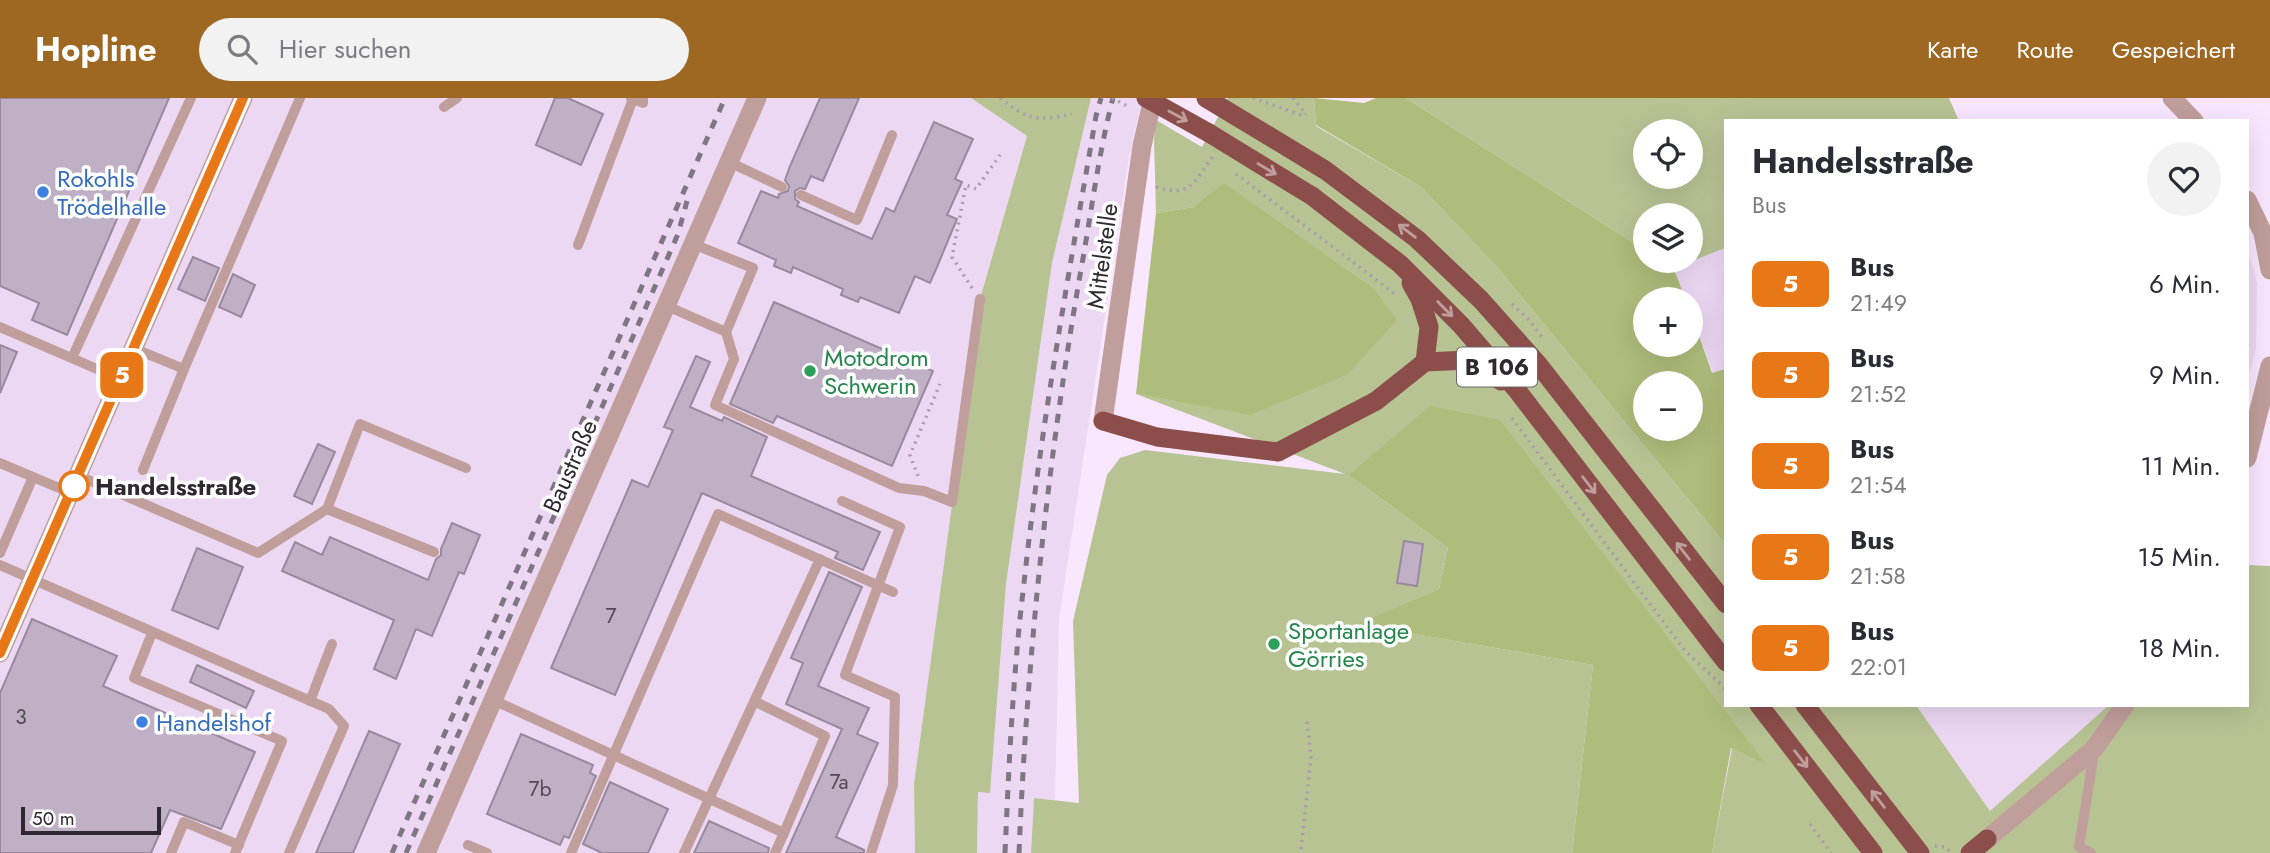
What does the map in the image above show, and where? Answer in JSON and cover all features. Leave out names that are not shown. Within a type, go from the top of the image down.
[{"type":"highway","name":"B 106","points":[[1146,98],[1208,142],[1312,197],[1400,264],[1461,325],[1516,390],[1724,659]]},
{"type":"highway","name":"B 106","points":[[1215,103],[1325,170],[1417,239],[1481,300],[1538,365],[1724,601]]},
{"type":"highway","points":[[1400,264],[1420,299],[1429,327],[1425,362]]},
{"type":"highway","points":[[1103,421],[1157,437],[1278,452],[1376,401],[1425,362],[1468,360],[1516,390]]},
{"type":"highway","points":[[1761,707],[1873,853]]},
{"type":"highway","points":[[1807,707],[1917,849],[1940,850]]},
{"type":"highway","points":[[1970,853],[1987,839]]},
{"type":"street","points":[[0,653],[243,98]]},
{"type":"street","name":"Baustraße","points":[[426,853],[757,98]]},
{"type":"street","name":"Mittelstelle","points":[[1103,421],[1137,180],[1153,98]]},
{"type":"street","points":[[2172,98],[2192,119]]},
{"type":"street","points":[[2249,204],[2263,233],[2270,270]]},
{"type":"street","points":[[2249,450],[2270,366]]},
{"type":"street","points":[[1987,839],[2094,749],[2124,707]]},
{"type":"lane","points":[[72,358],[191,98]]},
{"type":"lane","points":[[143,470],[300,98]]},
{"type":"lane","points":[[444,107],[457,98]]},
{"type":"lane","points":[[578,245],[632,98],[643,103],[643,98]]},
{"type":"lane","points":[[801,195],[857,220],[892,135]]},
{"type":"lane","points":[[729,162],[782,187]]},
{"type":"lane","points":[[693,244],[753,268],[726,332],[734,359],[715,405],[899,488],[924,491],[952,502],[980,299]]},
{"type":"lane","points":[[667,306],[726,332]]},
{"type":"lane","points":[[0,327],[120,379]]},
{"type":"lane","points":[[134,348],[184,369]]},
{"type":"lane","points":[[0,463],[33,477],[75,484],[258,553],[327,509],[360,424],[466,468]]},
{"type":"lane","points":[[0,553],[33,477]]},
{"type":"lane","points":[[842,502],[900,527],[845,675],[895,697],[893,785],[871,853]]},
{"type":"lane","points":[[327,509],[434,552]]},
{"type":"lane","points":[[571,853],[718,514],[893,592]]},
{"type":"lane","points":[[684,853],[820,559]]},
{"type":"lane","points":[[0,565],[329,709],[344,726],[289,853]]},
{"type":"lane","points":[[152,633],[134,678],[282,741],[237,849],[184,822],[171,853]]},
{"type":"lane","points":[[310,701],[332,643]]},
{"type":"lane","points":[[493,701],[784,833]]},
{"type":"lane","points":[[756,702],[825,736],[775,853]]},
{"type":"lane","points":[[2091,853],[2079,847],[2094,749]]},
{"type":"lane","points":[[468,845],[487,853]]},
{"type":"path","points":[[1000,98],[1017,111],[1041,120],[1072,114]]},
{"type":"path","points":[[1253,98],[1304,116],[1304,109],[1293,98]]},
{"type":"path","points":[[1137,180],[1168,191],[1184,191],[1194,184],[1213,156],[1208,142]]},
{"type":"path","points":[[980,299],[952,257],[967,185],[976,189],[1000,155]]},
{"type":"path","points":[[1234,172],[1402,299]]},
{"type":"path","points":[[924,491],[910,455],[940,384]]},
{"type":"path","points":[[1507,411],[1685,651],[1724,687]]},
{"type":"path","points":[[1301,849],[1311,758],[1307,721]]},
{"type":"path","points":[[1810,824],[1831,853]]},
{"type":"path","points":[[1940,850],[1951,853]]},
{"type":"shaded area","points":[[0,98],[971,98],[1027,136],[980,299],[914,784],[915,853],[0,853]]},
{"type":"shaded area","points":[[1091,98],[1142,98],[1129,158],[1059,619],[1055,800],[1034,798],[1031,853],[977,853],[978,792],[990,793],[1006,584],[1052,262]]},
{"type":"shaded area","points":[[1724,248],[1724,369],[1713,373],[1703,346],[1703,287],[1681,287],[1676,273],[1703,273],[1703,257]]},
{"type":"shaded area","points":[[2249,253],[2257,283],[2256,348],[2249,375]]},
{"type":"shaded area","points":[[1917,707],[2107,707],[1990,811]]},
{"type":"green space","points":[[971,98],[1091,98],[1052,263],[1006,584],[990,793],[978,792],[977,853],[915,853],[914,784],[980,299],[1027,136]]},
{"type":"green space","points":[[1228,98],[1314,98],[1316,126],[1421,187],[1497,267],[1633,432],[1633,441],[1640,441],[1724,543],[1724,707],[1917,707],[1990,811],[2107,707],[2249,707],[2249,565],[2270,566],[2270,853],[1712,853],[1732,748],[1765,763],[1349,475],[1448,548],[1439,589],[1358,624],[1593,665],[1572,853],[1031,853],[1034,798],[1079,803],[1073,621],[1107,475],[1120,458],[1145,450],[1345,474],[1136,394],[1250,414],[1194,207],[1156,213],[1156,120],[1202,147]]},
{"type":"green space","points":[[1314,98],[1364,103],[1376,98],[1406,98],[1633,242],[1633,273],[1675,273],[1680,287],[1633,287],[1633,357],[1703,357],[1703,347],[1712,373],[1724,369],[1724,543],[1640,441],[1703,441],[1703,371],[1633,371],[1633,432],[1497,267],[1421,187],[1316,125]]},
{"type":"green space","points":[[1406,98],[1949,98],[1958,119],[1724,119],[1724,248],[1703,257],[1703,203],[1633,203],[1633,242]]},
{"type":"green space","points":[[1224,183],[1374,289],[1397,320],[1348,374],[1250,415],[1136,394],[1156,213],[1194,207]]},
{"type":"green space","points":[[1430,406],[1500,420],[1766,764],[1731,748],[1712,853],[1572,853],[1593,665],[1357,624],[1439,589],[1448,548],[1349,475]]},
{"type":"building","name":"Rokohls Trödelhalle","points":[[0,98],[169,98],[67,335],[32,320],[39,303],[0,286]]},
{"type":"building","points":[[555,98],[568,98],[603,114],[581,165],[536,145]]},
{"type":"building","points":[[820,98],[859,98],[823,181],[811,176],[805,189],[795,191],[795,199],[799,202],[797,206],[872,239],[886,208],[894,212],[934,122],[973,139],[955,179],[962,182],[947,215],[957,219],[937,267],[930,283],[915,276],[899,313],[860,297],[858,302],[841,295],[843,289],[793,267],[791,273],[774,266],[776,260],[738,243],[761,191],[778,198],[779,194],[788,191],[789,186],[785,180]]},
{"type":"building","points":[[193,257],[219,268],[205,301],[178,289]]},
{"type":"building","points":[[233,274],[255,285],[241,317],[219,307]]},
{"type":"building","points":[[774,302],[933,371],[892,466],[777,416],[773,423],[730,404]]},
{"type":"building","points":[[0,345],[17,352],[0,393]]},
{"type":"building","points":[[696,356],[710,362],[690,407],[722,421],[724,417],[767,437],[751,476],[880,532],[863,570],[835,558],[838,552],[702,493],[615,695],[551,668],[632,480],[648,487],[673,430],[664,427]]},
{"type":"building","points":[[318,444],[335,452],[312,504],[294,496]]},
{"type":"building","points":[[452,523],[480,535],[464,574],[459,572],[432,636],[416,629],[396,679],[374,669],[394,620],[282,571],[295,542],[322,555],[330,537],[428,580],[436,559],[441,555]]},
{"type":"building","points":[[1404,541],[1423,544],[1417,586],[1397,583]]},
{"type":"building","points":[[197,548],[243,567],[218,629],[172,610]]},
{"type":"building","points":[[829,572],[862,587],[818,686],[869,708],[857,734],[878,743],[836,837],[864,850],[864,853],[786,853],[842,729],[786,704],[803,663],[791,658]]},
{"type":"building","name":"Handelshof","points":[[32,619],[117,656],[103,686],[255,752],[221,829],[170,810],[151,853],[0,853],[0,693]]},
{"type":"building","points":[[197,665],[254,691],[246,708],[190,682]]},
{"type":"building","points":[[369,731],[400,744],[353,853],[316,853]]},
{"type":"building","points":[[521,734],[593,765],[590,773],[596,776],[569,838],[564,836],[560,845],[487,814]]},
{"type":"building","points":[[610,782],[668,809],[648,853],[602,853],[583,844]]},
{"type":"building","points":[[709,821],[769,848],[768,853],[694,853]]},
{"type":"railway","points":[[392,853],[725,98]]},
{"type":"railway","points":[[1005,853],[1014,684],[1031,524],[1056,349],[1101,98]]},
{"type":"railway","points":[[1019,853],[1027,708],[1048,491],[1068,347],[1099,163],[1113,98]]},
{"type":"railway","points":[[406,853],[678,234],[687,201]]},
{"type":"bus line","name":"5","points":[[0,653],[243,98]]},
{"type":"place","name":"Rokohls Trödelhalle","points":[[43,192]]},
{"type":"place","name":"Motodrom Schwerin","points":[[810,371]]},
{"type":"place","name":"Handelsstraße","points":[[74,486]]},
{"type":"place","name":"Sportanlage Görries","points":[[1274,644]]},
{"type":"place","name":"Handelshof","points":[[142,722]]}]
